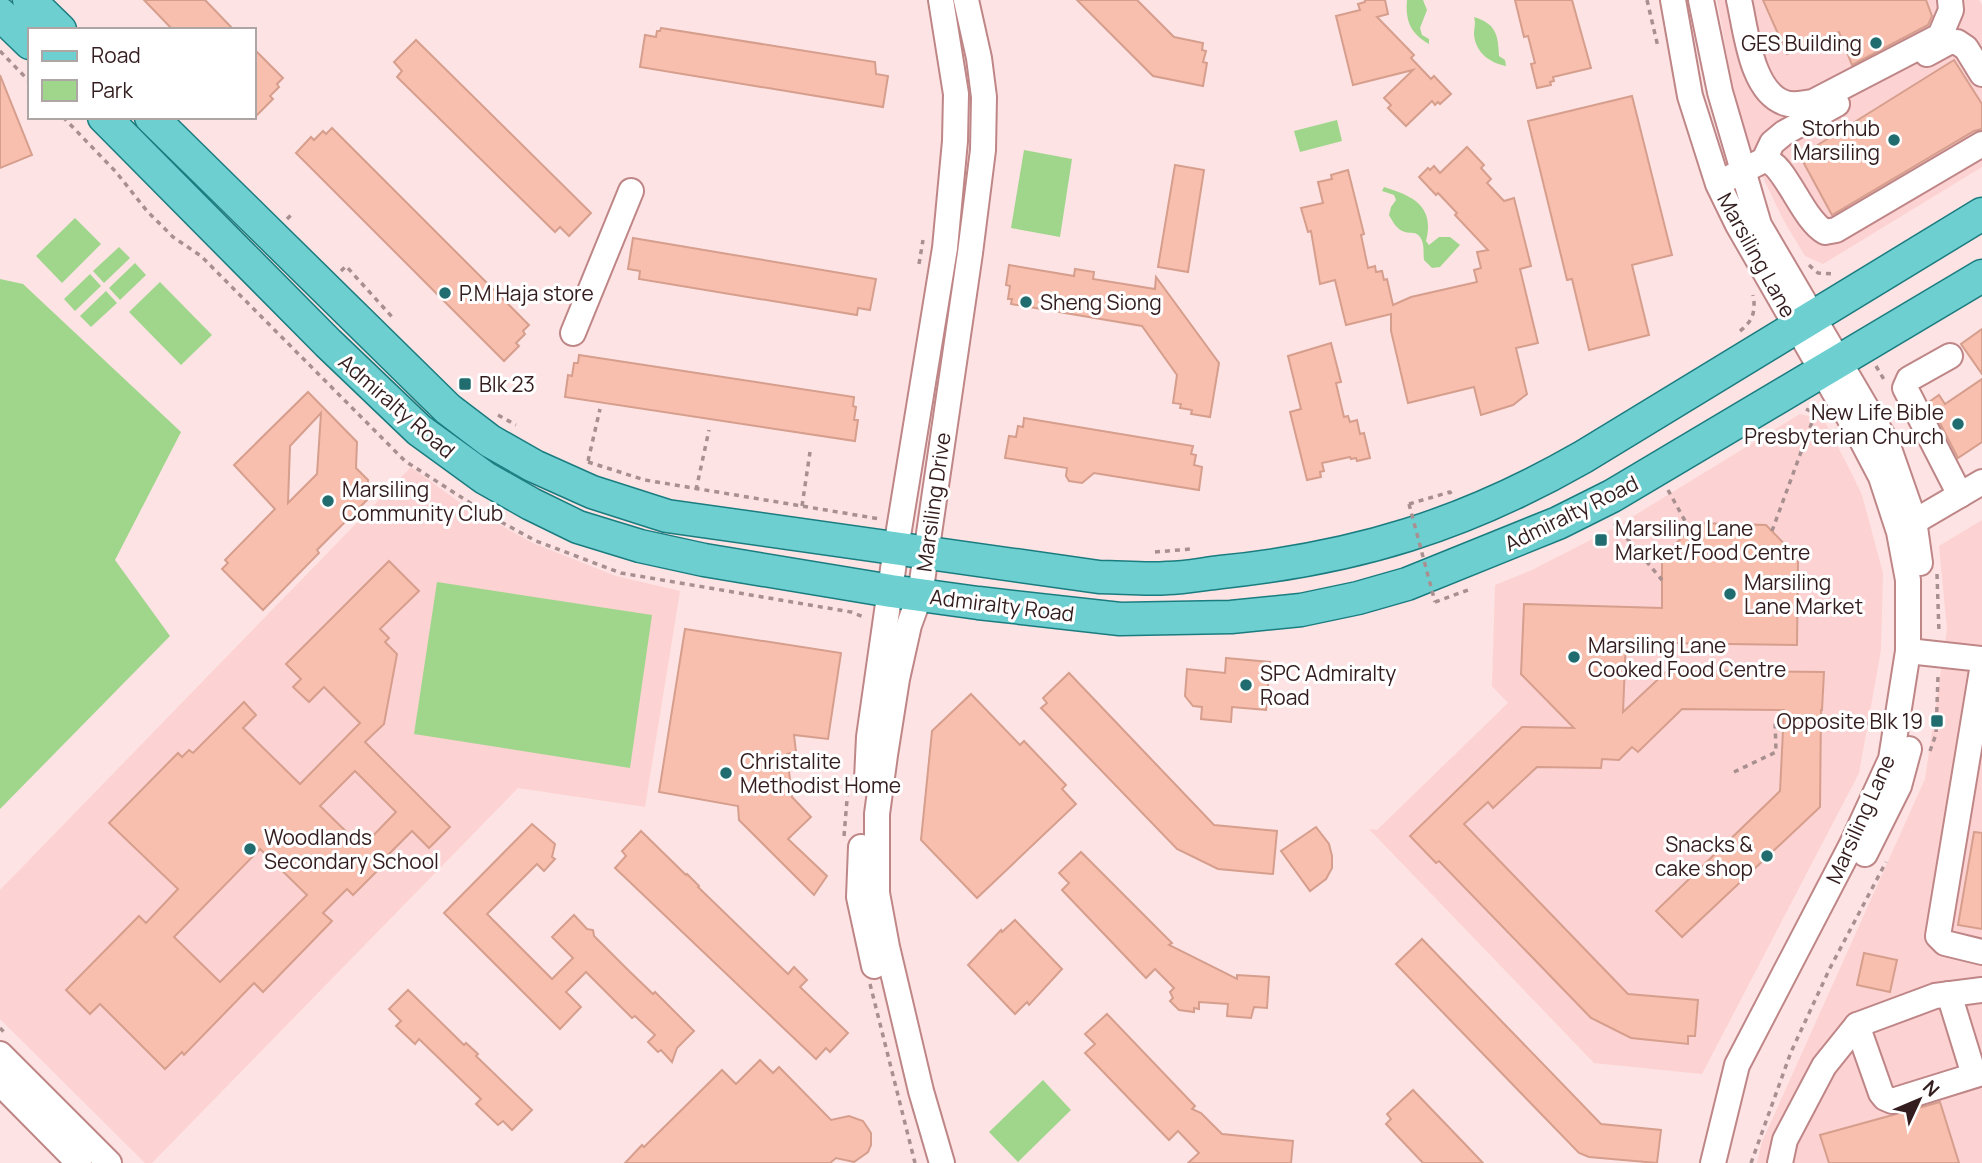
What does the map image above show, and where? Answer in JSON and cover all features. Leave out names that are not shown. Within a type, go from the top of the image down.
[{"type":"main road","points":[[29,0],[58,28]]},
{"type":"main road","points":[[0,14],[28,41]]},
{"type":"main road","name":"Admiralty Road","points":[[106,119],[386,401],[430,439],[485,478],[531,504],[578,527],[640,546],[704,559],[905,593],[1120,619],[1170,620],[1301,610],[1407,584],[1558,523],[1612,496],[1982,276]]},
{"type":"main road","name":"Admiralty Road","points":[[153,119],[448,409],[490,440],[534,466],[592,492],[667,516],[1098,576],[1167,579],[1280,566],[1394,541],[1466,515],[1531,487],[1982,214]]},
{"type":"street","name":"Marsiling Drive","points":[[928,1163],[884,1010],[859,897],[869,737],[905,593],[955,141],[956,94],[941,0]]},
{"type":"street","name":"Marsiling Drive","points":[[911,550],[970,253],[982,150],[984,97],[979,58],[966,0]]},
{"type":"street","name":"Marsiling Lane","points":[[1673,0],[1690,96],[1718,184],[1738,225],[1805,323]]},
{"type":"street","name":"Marsiling Lane","points":[[1701,0],[1720,92],[1754,165],[1759,225],[1805,323],[1830,368],[1859,435],[1907,526],[1908,580],[1923,653],[1891,760],[1868,851],[1774,1012],[1737,1065],[1713,1163]]},
{"type":"street","points":[[1739,0],[1756,74],[1765,90],[1783,103],[1796,105],[1813,102],[1940,36],[1951,10],[1950,0]]},
{"type":"street","points":[[1718,184],[1754,165],[1772,149],[1772,144],[1784,133],[1949,42],[1957,41],[1966,48],[1982,74]]},
{"type":"street","points":[[1754,165],[1775,164],[1813,225],[1825,232],[1836,230],[1982,144]]},
{"type":"street","points":[[573,333],[631,191]]},
{"type":"street","points":[[945,248],[970,253]]},
{"type":"street","points":[[1950,356],[1909,379],[1905,388],[1959,495]]},
{"type":"street","points":[[1907,526],[1982,482]]},
{"type":"street","name":"Marsiling Drive","points":[[905,593],[909,625],[897,679],[877,814],[877,892],[887,947],[921,1091],[942,1163]]},
{"type":"street","points":[[1923,653],[1982,659]]},
{"type":"street","points":[[1982,670],[1938,936],[1945,943],[1982,952]]},
{"type":"street","points":[[1780,1163],[1785,1140],[1824,1066],[1857,1025],[1935,996],[1982,990]]},
{"type":"street","points":[[1857,1025],[1881,1093],[1892,1101],[1978,1074],[1949,994]]},
{"type":"street","name":"Marsiling Lane","points":[[1728,1163],[1751,1073],[1774,1012]]},
{"type":"street","points":[[0,1054],[109,1163]]},
{"type":"street","points":[[0,1083],[79,1163]]},
{"type":"path","points":[[0,51],[28,80]]},
{"type":"path","points":[[65,119],[116,172],[147,211],[173,237],[201,256],[226,282]]},
{"type":"path","points":[[918,272],[924,231]]},
{"type":"path","points":[[346,266],[400,326]]},
{"type":"path","points":[[1802,407],[1829,421]]},
{"type":"path","points":[[588,461],[600,409]]},
{"type":"path","points":[[495,413],[516,426]]},
{"type":"path","points":[[1772,531],[1815,414]]},
{"type":"path","points":[[696,490],[709,430]]},
{"type":"path","points":[[802,506],[810,452]]},
{"type":"path","points":[[578,457],[645,480],[696,490],[880,519],[882,506]]},
{"type":"path","points":[[1667,489],[1690,530]]},
{"type":"path","points":[[1450,492],[1409,504],[1435,602],[1468,590]]},
{"type":"path","points":[[1612,521],[1662,580]]},
{"type":"path","points":[[1152,553],[1191,549]]},
{"type":"path","points":[[1923,653],[1936,734],[1929,755]]},
{"type":"path","points":[[1734,772],[1776,752],[1775,720],[1822,719],[1881,725]]},
{"type":"path","points":[[1751,1163],[1791,1052],[1830,968],[1868,851]]},
{"type":"path","points":[[898,1099],[915,1163]]},
{"type":"shaded area","points":[[1717,0],[1979,0],[1982,5],[1982,167],[1823,264],[1805,256],[1784,221],[1750,151],[1735,100]]},
{"type":"shaded area","points":[[1800,414],[1824,420],[1862,495],[1883,573],[1881,650],[1859,773],[1702,1074],[1594,1063],[1369,829],[1377,830],[1508,703],[1492,686],[1495,585],[1532,570],[1614,528]]},
{"type":"shaded area","name":"Woodlands Secondary School","points":[[411,467],[459,502],[533,543],[616,576],[680,591],[645,807],[518,788],[152,1163],[145,1163],[0,1019],[0,890]]},
{"type":"shaded area","points":[[1982,520],[1982,1163],[1757,1163],[1762,1142],[1925,779],[1947,629],[1939,546]]},
{"type":"green space","points":[[1407,0],[1423,0],[1427,10],[1420,28],[1422,35],[1429,39],[1429,44],[1410,26]]},
{"type":"green space","points":[[1474,17],[1487,23],[1494,31],[1499,56],[1505,60],[1506,66],[1489,60],[1481,52],[1475,41]]},
{"type":"green space","points":[[1337,120],[1342,141],[1300,152],[1294,131]]},
{"type":"green space","points":[[1024,150],[1072,159],[1060,237],[1011,228]]},
{"type":"green space","points":[[1384,187],[1404,194],[1419,204],[1427,219],[1426,241],[1429,245],[1439,237],[1450,237],[1460,245],[1440,267],[1432,268],[1424,260],[1423,243],[1418,235],[1397,228],[1389,215],[1396,200],[1394,195],[1382,191]]},
{"type":"green space","points":[[75,218],[101,244],[62,283],[36,256]]},
{"type":"green space","points":[[119,247],[130,258],[104,283],[93,271]]},
{"type":"green space","points":[[135,263],[146,275],[120,300],[109,288]]},
{"type":"green space","points":[[90,274],[101,286],[75,311],[64,299]]},
{"type":"green space","points":[[0,279],[23,284],[181,432],[115,560],[170,636],[0,809]]},
{"type":"green space","points":[[160,282],[212,335],[181,365],[129,312]]},
{"type":"green space","points":[[106,291],[117,303],[91,327],[80,316]]},
{"type":"green space","points":[[437,582],[652,615],[630,768],[414,734]]},
{"type":"green space","points":[[1043,1080],[1071,1110],[1018,1162],[989,1132]]},
{"type":"building","points":[[144,0],[205,0],[232,28],[171,28]]},
{"type":"building","points":[[1077,0],[1137,0],[1174,37],[1203,43],[1202,50],[1206,51],[1203,62],[1207,63],[1203,86],[1153,76]]},
{"type":"building","points":[[1365,0],[1385,0],[1388,14],[1377,17],[1414,55],[1411,58],[1431,79],[1434,76],[1451,94],[1440,104],[1438,102],[1435,105],[1432,101],[1406,126],[1388,108],[1391,105],[1384,98],[1413,70],[1353,85],[1336,16],[1360,10],[1358,4]]},
{"type":"building","points":[[1515,0],[1572,0],[1591,68],[1553,77],[1551,85],[1537,88],[1531,64],[1535,63],[1528,36],[1524,37]]},
{"type":"building","name":"GES Building","points":[[1763,0],[1926,0],[1932,16],[1928,25],[1852,65],[1839,32],[1787,54]]},
{"type":"building","points":[[661,28],[875,62],[876,74],[888,76],[883,107],[640,67],[645,35],[656,37]]},
{"type":"building","points":[[416,40],[591,213],[569,236],[560,227],[555,232],[397,77],[402,71],[394,62]]},
{"type":"building","points":[[256,51],[283,78],[270,96],[273,99],[256,116]]},
{"type":"building","name":"Storhub Marsiling","points":[[1954,60],[1982,104],[1982,129],[1974,131],[1832,215],[1800,156]]},
{"type":"building","points":[[0,75],[32,155],[0,168]]},
{"type":"building","points":[[1632,96],[1672,255],[1632,265],[1649,335],[1589,350],[1572,279],[1567,280],[1528,121]]},
{"type":"building","points":[[332,128],[529,325],[516,343],[519,346],[504,361],[296,153],[311,137],[314,140],[323,131],[326,134]]},
{"type":"building","points":[[1467,147],[1484,165],[1481,168],[1491,179],[1487,183],[1504,201],[1514,198],[1531,266],[1520,269],[1538,343],[1516,348],[1527,394],[1513,405],[1481,415],[1474,387],[1408,403],[1391,331],[1391,314],[1346,325],[1335,280],[1320,284],[1311,231],[1308,232],[1301,208],[1323,203],[1318,182],[1332,179],[1331,175],[1348,170],[1364,234],[1361,235],[1368,268],[1375,266],[1376,272],[1382,271],[1384,280],[1387,279],[1393,305],[1411,297],[1477,282],[1474,270],[1481,268],[1477,252],[1488,250],[1455,215],[1457,213],[1419,177],[1434,166],[1440,173]]},
{"type":"building","points":[[1175,165],[1204,170],[1188,272],[1158,267]]},
{"type":"building","points":[[633,238],[876,279],[870,310],[858,308],[857,315],[639,279],[640,271],[628,269]]},
{"type":"building","points":[[1009,265],[1074,276],[1075,269],[1094,272],[1093,279],[1155,289],[1156,277],[1219,363],[1210,417],[1191,414],[1192,410],[1180,408],[1181,404],[1173,403],[1177,375],[1142,326],[1011,304],[1012,299],[1008,299],[1010,286],[1006,285]]},
{"type":"building","name":"New Life Bible Presbyterian Church","points":[[1982,329],[1982,374],[1961,344]]},
{"type":"building","points":[[1331,343],[1341,382],[1336,383],[1344,417],[1348,416],[1350,422],[1357,420],[1360,434],[1364,433],[1370,458],[1357,461],[1356,458],[1350,457],[1322,463],[1324,471],[1320,472],[1321,477],[1307,480],[1290,412],[1301,409],[1288,356]]},
{"type":"building","points":[[579,355],[854,397],[854,420],[858,420],[855,441],[565,397],[568,375],[572,376],[574,363],[578,363]]},
{"type":"building","name":"New Life Bible Presbyterian Church","points":[[1982,379],[1982,442],[1958,458],[1929,402],[1939,395],[1945,404]]},
{"type":"building","name":"Marsiling Community Club","points":[[308,392],[357,442],[356,468],[368,480],[367,500],[263,610],[222,569],[228,563],[225,560],[275,509],[234,465]],"holes":[[[321,413],[317,474],[288,503],[290,446]]]},
{"type":"building","points":[[1024,418],[1193,446],[1191,454],[1196,455],[1194,465],[1202,467],[1199,490],[1094,473],[1082,483],[1069,481],[1066,476],[1067,468],[1005,458],[1009,436],[1016,437],[1018,426],[1023,427]]},
{"type":"building","points":[[1697,523],[1766,525],[1798,558],[1797,645],[1661,643],[1661,640],[1626,639],[1623,712],[1668,670],[1824,672],[1820,807],[1682,937],[1656,911],[1780,791],[1784,710],[1682,709],[1638,752],[1632,747],[1619,760],[1602,759],[1601,768],[1537,767],[1493,808],[1488,802],[1464,824],[1628,994],[1698,1000],[1695,1036],[1688,1036],[1688,1044],[1631,1038],[1591,1018],[1439,861],[1436,863],[1410,836],[1522,727],[1574,728],[1521,674],[1524,604],[1662,608],[1662,557]]},
{"type":"building","points":[[389,561],[419,591],[380,629],[389,638],[385,642],[397,654],[384,724],[365,742],[450,827],[429,848],[412,831],[353,895],[347,889],[323,913],[332,921],[263,992],[254,983],[184,1055],[182,1052],[165,1069],[100,1004],[90,1014],[66,990],[139,916],[146,923],[178,889],[109,823],[178,753],[182,757],[189,750],[193,753],[244,702],[256,715],[243,728],[300,784],[360,723],[324,687],[309,702],[293,687],[301,679],[286,664]],"holes":[[[355,771],[396,812],[362,847],[320,806]],[[260,849],[307,895],[220,982],[174,937]]]},
{"type":"building","name":"Christalite Methodist Home","points":[[685,629],[841,653],[828,739],[794,735],[796,752],[787,754],[792,797],[811,817],[788,839],[827,876],[814,895],[739,820],[738,806],[659,792]]},
{"type":"building","points":[[1226,658],[1270,662],[1266,710],[1232,707],[1231,722],[1201,719],[1202,707],[1193,706],[1185,696],[1187,669],[1225,673]]},
{"type":"building","points":[[1069,673],[1214,825],[1277,831],[1273,874],[1218,869],[1177,849],[1041,708],[1047,703],[1043,698]]},
{"type":"building","points":[[971,694],[1020,745],[1024,741],[1066,785],[1062,789],[1076,804],[977,898],[921,840],[932,731]]},
{"type":"building","points":[[532,824],[555,844],[552,857],[555,859],[544,871],[537,864],[487,914],[552,979],[573,958],[552,937],[574,915],[587,929],[593,930],[594,936],[694,1031],[677,1048],[672,1062],[661,1050],[658,1052],[648,1042],[655,1035],[635,1016],[632,1018],[586,972],[566,992],[581,1007],[560,1029],[444,913]]},
{"type":"building","points":[[1316,827],[1329,844],[1332,868],[1326,879],[1310,891],[1281,851]]},
{"type":"building","points":[[641,831],[788,974],[794,967],[807,980],[800,987],[848,1033],[830,1052],[826,1048],[816,1059],[615,868],[626,856],[622,851]]},
{"type":"building","points":[[1974,832],[1982,833],[1982,929],[1958,925]]},
{"type":"building","points":[[1081,852],[1172,943],[1169,945],[1237,979],[1237,975],[1269,977],[1267,1008],[1254,1007],[1251,1018],[1227,1016],[1228,1004],[1199,1002],[1199,1009],[1194,1008],[1194,1012],[1179,1010],[1170,1001],[1173,998],[1170,992],[1174,988],[1155,969],[1146,978],[1062,890],[1069,883],[1059,873]]},
{"type":"building","points":[[1015,920],[1062,969],[1029,1005],[1027,1002],[1015,1014],[968,965],[1001,930],[1002,932]]},
{"type":"building","points":[[1422,939],[1601,1124],[1661,1130],[1657,1163],[1589,1157],[1579,1153],[1396,964]]},
{"type":"building","points":[[1864,953],[1897,960],[1890,992],[1857,985]]},
{"type":"building","points":[[408,990],[464,1045],[466,1043],[478,1054],[476,1056],[532,1110],[512,1130],[503,1121],[498,1125],[476,1104],[481,1099],[419,1039],[415,1044],[396,1026],[401,1021],[389,1009]]},
{"type":"building","points":[[1107,1014],[1195,1106],[1192,1109],[1201,1113],[1222,1134],[1293,1141],[1291,1163],[1188,1163],[1199,1153],[1178,1131],[1169,1140],[1085,1053],[1095,1044],[1085,1034]]},
{"type":"building","points":[[760,1060],[773,1073],[779,1067],[831,1120],[849,1116],[863,1121],[871,1133],[868,1152],[854,1162],[836,1158],[830,1163],[625,1163],[722,1070],[736,1084]]},
{"type":"building","points":[[1413,1090],[1483,1163],[1423,1163],[1386,1124],[1391,1119],[1387,1114]]},
{"type":"building","points":[[1940,1102],[1959,1163],[1829,1163],[1820,1135]]},
{"type":"place","name":"GES Building","points":[[1876,43]]},
{"type":"place","name":"Storhub Marsiling","points":[[1894,140]]},
{"type":"place","name":"P.M Haja store","points":[[445,293]]},
{"type":"place","name":"Sheng Siong","points":[[1026,302]]},
{"type":"place","name":"Blk 23","points":[[465,384]]},
{"type":"place","name":"New Life Bible Presbyterian Church","points":[[1958,424]]},
{"type":"place","name":"Marsiling Community Club","points":[[328,501]]},
{"type":"place","name":"Marsiling Lane Market/Food Centre","points":[[1601,540]]},
{"type":"place","name":"Marsiling Lane Market","points":[[1730,594]]},
{"type":"place","name":"Marsiling Lane Cooked Food Centre","points":[[1574,657]]},
{"type":"place","name":"SPC Admiralty Road","points":[[1246,685]]},
{"type":"place","name":"Opposite Blk 19","points":[[1937,721]]},
{"type":"place","name":"Christalite Methodist Home","points":[[726,773]]},
{"type":"place","name":"Woodlands Secondary School","points":[[250,849]]},
{"type":"place","name":"Snacks & cake shop","points":[[1767,856]]}]
